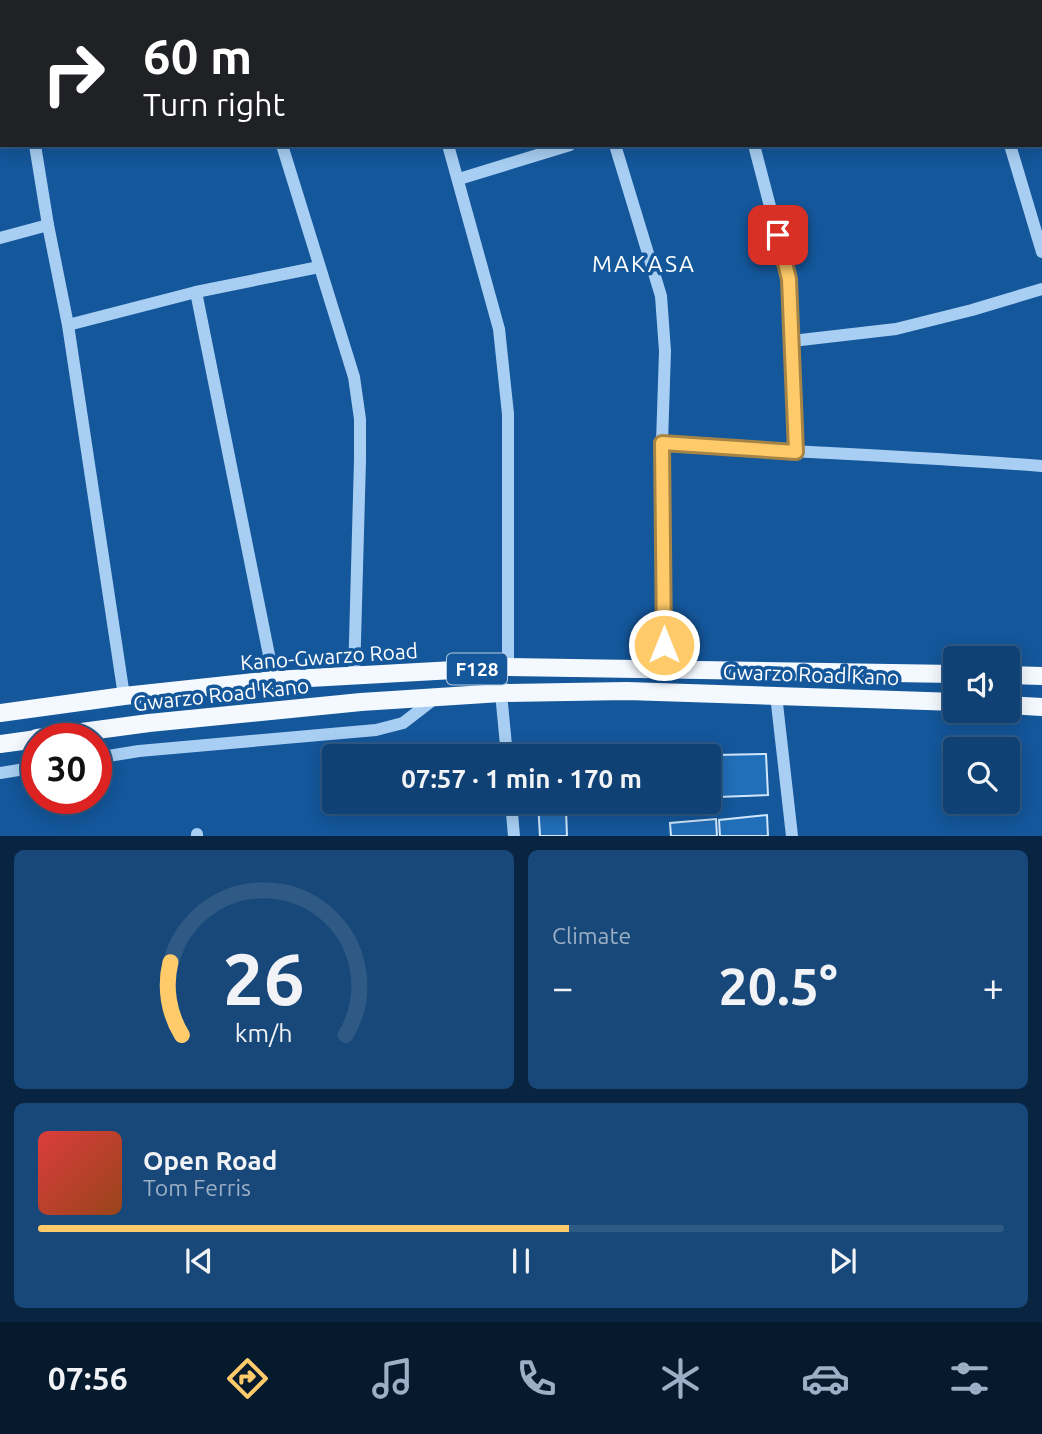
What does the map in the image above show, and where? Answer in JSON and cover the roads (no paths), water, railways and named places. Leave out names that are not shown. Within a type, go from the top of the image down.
[{"type":"main road","name":"Kano-Gwarzo Road","points":[[0,713],[274,680],[508,667],[943,674]]},
{"type":"main road","points":[[1020,676],[1042,676]]},
{"type":"main road","name":"Gwarzo Road Kano","points":[[112,728],[438,696],[501,693],[627,691],[943,701]]},
{"type":"main road","points":[[1020,706],[1042,707]]},
{"type":"main road","name":"Gwarzo Road Kano","points":[[0,744],[21,741]]},
{"type":"street","points":[[35,147],[68,325],[124,696]]},
{"type":"street","points":[[283,147],[355,377],[360,419],[354,677]]},
{"type":"street","points":[[449,147],[499,329],[508,414],[508,667]]},
{"type":"street","points":[[459,179],[563,147]]},
{"type":"street","points":[[616,147],[661,296],[666,351],[662,443],[664,670]]},
{"type":"street","points":[[755,147],[789,279],[796,452]]},
{"type":"street","points":[[1011,147],[1042,252]]},
{"type":"street","points":[[0,238],[48,226]]},
{"type":"street","points":[[68,325],[196,292],[319,267]]},
{"type":"street","points":[[792,341],[896,329],[1042,289]]},
{"type":"street","points":[[196,292],[274,680]]},
{"type":"street","points":[[662,443],[1042,466]]},
{"type":"street","points":[[501,693],[506,744]]},
{"type":"street","points":[[776,695],[792,835]]},
{"type":"street","points":[[112,755],[376,730],[403,723],[438,696]]},
{"type":"street","points":[[0,773],[21,770]]},
{"type":"street","points":[[512,814],[514,835]]},
{"type":"district","name":"MAKASA","points":[[644,263]]}]
